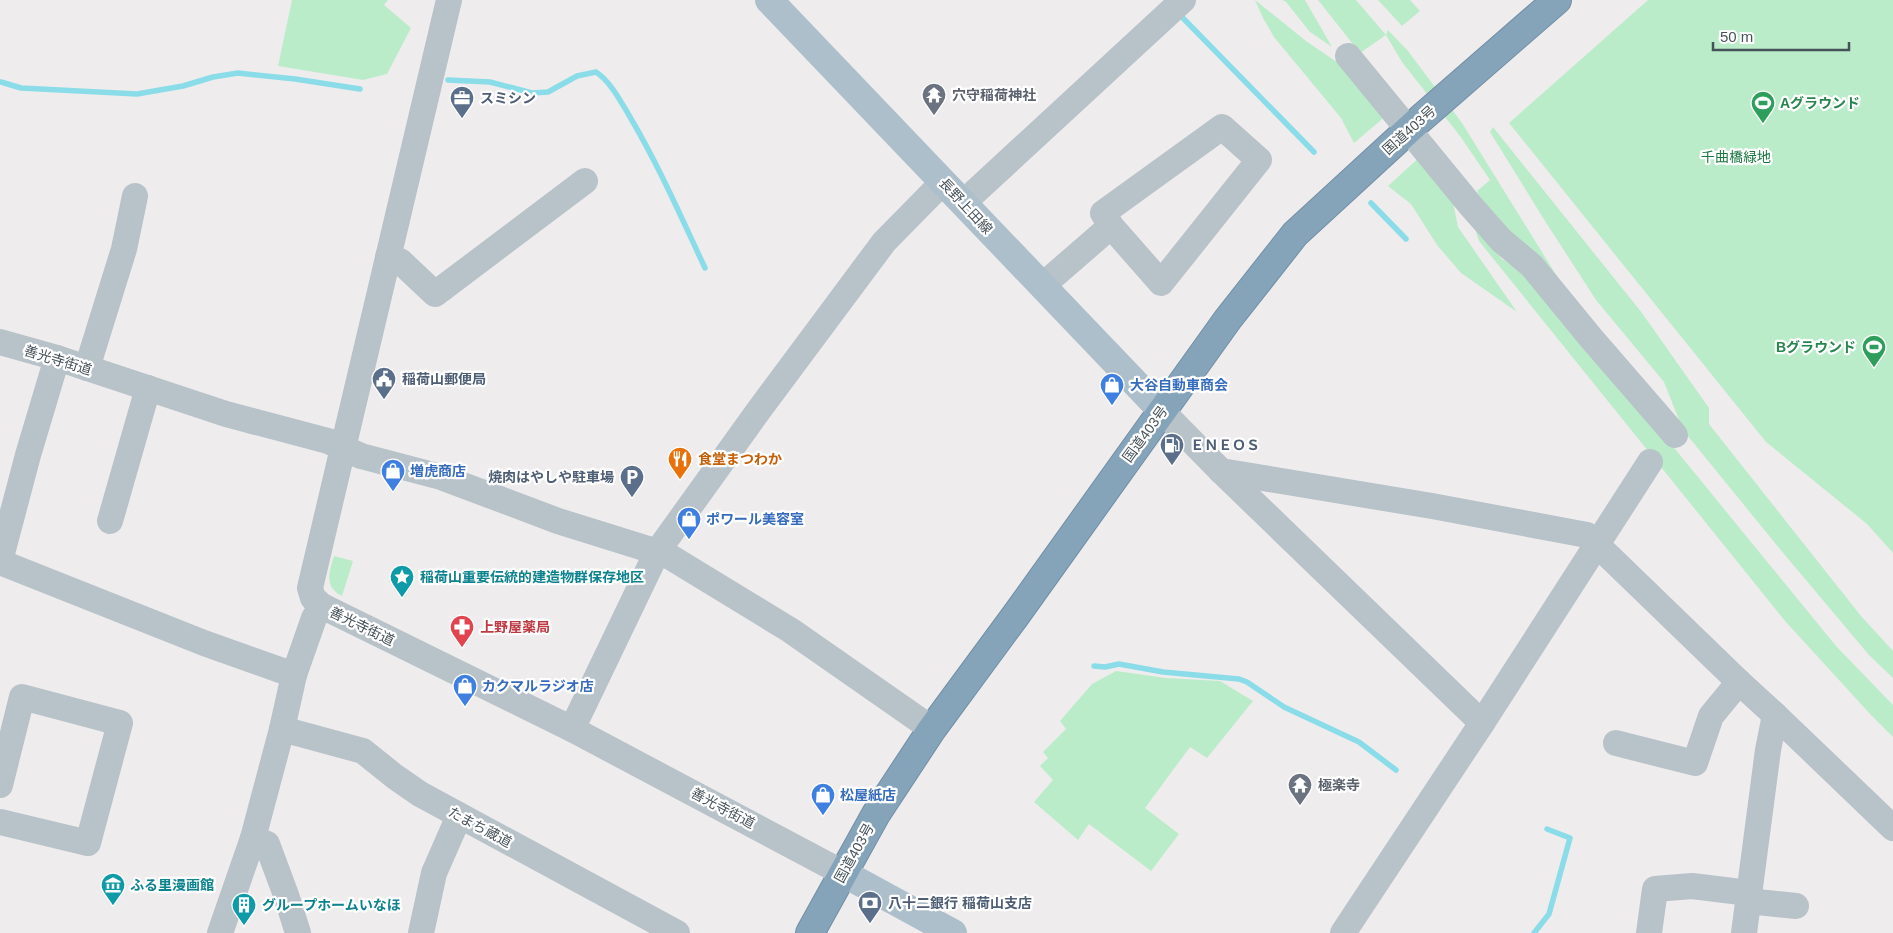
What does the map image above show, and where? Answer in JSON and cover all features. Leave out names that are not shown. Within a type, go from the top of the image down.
[{"type":"highway","name":"国道403号","points":[[810,933],[876,814],[932,729],[1228,319],[1295,234],[1344,188],[1557,0]]},
{"type":"main road","name":"長野上田線","points":[[775,2],[943,182],[1162,411]]},
{"type":"main road","points":[[843,872],[953,933]]},
{"type":"street","points":[[449,0],[343,448],[361,456],[441,477],[558,521],[667,555],[790,630],[932,729]]},
{"type":"street","points":[[963,203],[1182,0]]},
{"type":"street","points":[[1348,56],[1471,206],[1501,240],[1532,266],[1675,435]]},
{"type":"street","points":[[1222,127],[1259,160],[1161,283],[1111,226],[1103,213],[1222,127]]},
{"type":"street","points":[[388,257],[400,260],[435,294],[585,181]]},
{"type":"street","points":[[572,729],[657,552],[759,410],[884,242],[943,182]]},
{"type":"street","points":[[87,368],[124,249],[135,196]]},
{"type":"street","points":[[1042,286],[1111,226]]},
{"type":"street","name":"善光寺街道","points":[[0,342],[57,358],[226,414],[328,441],[343,448],[310,588],[313,598],[322,606],[572,729],[843,872]]},
{"type":"street","points":[[57,358],[28,455],[0,562],[204,643],[294,675]]},
{"type":"street","points":[[110,521],[148,388]]},
{"type":"street","points":[[1162,411],[1221,471],[1482,724]]},
{"type":"street","points":[[1343,933],[1482,724],[1650,462]]},
{"type":"street","points":[[1221,471],[1432,506],[1588,535],[1893,828]]},
{"type":"street","points":[[220,933],[252,838],[282,729],[294,675],[314,618],[322,606]]},
{"type":"street","points":[[1616,743],[1695,763],[1712,716],[1739,682]]},
{"type":"street","points":[[0,785],[22,697],[120,723],[88,843],[0,822]]},
{"type":"street","points":[[1744,933],[1768,750],[1775,714]]},
{"type":"street","name":"たまち蔵道","points":[[282,729],[362,752],[400,781],[460,816],[621,901],[677,933]]},
{"type":"street","points":[[422,933],[434,873],[460,816]]},
{"type":"street","points":[[252,838],[267,844],[298,933]]},
{"type":"street","points":[[1649,933],[1655,889],[1692,886],[1796,906]]},
{"type":"green space","points":[[292,0],[388,0],[384,5],[411,28],[387,74],[363,80],[278,66]]},
{"type":"green space","points":[[1255,0],[1306,41],[1347,69],[1387,115],[1354,143],[1341,118],[1274,37]]},
{"type":"green space","points":[[1282,0],[1305,0],[1332,47],[1310,32],[1286,2]]},
{"type":"green space","points":[[1318,0],[1356,0],[1386,35],[1360,53]]},
{"type":"green space","points":[[1378,0],[1410,0],[1420,11],[1402,26]]},
{"type":"green space","name":"千曲橋緑地","points":[[1648,0],[1893,0],[1893,553],[1867,524],[1766,442],[1509,123]]},
{"type":"green space","points":[[1388,30],[1408,51],[1462,123],[1576,307],[1483,204],[1477,191],[1490,180],[1460,136],[1402,62],[1386,35]]},
{"type":"green space","points":[[1493,127],[1642,313],[1709,408],[1709,424],[1861,616],[1893,651],[1893,678],[1869,655],[1683,430],[1664,382],[1596,300],[1490,132]]},
{"type":"green space","points":[[1422,155],[1453,202],[1458,227],[1517,312],[1461,273],[1437,245],[1411,204],[1388,186]]},
{"type":"green space","points":[[1478,229],[1502,259],[1523,272],[1662,433],[1836,646],[1893,705],[1893,737],[1785,621],[1479,241],[1476,232]]},
{"type":"green space","points":[[334,556],[353,561],[342,596],[332,588],[329,579]]},
{"type":"green space","points":[[1116,671],[1166,678],[1220,681],[1253,701],[1207,758],[1190,747],[1145,808],[1179,834],[1151,871],[1089,824],[1078,840],[1034,802],[1053,780],[1040,766],[1048,758],[1043,752],[1066,729],[1060,721],[1092,684]]},
{"type":"waterway","points":[[1179,14],[1314,152]]},
{"type":"waterway","points":[[448,80],[490,82],[532,93],[548,92],[577,76],[596,72],[615,93],[641,135],[705,268]]},
{"type":"waterway","points":[[1,82],[21,88],[137,94],[183,86],[213,77],[238,73],[360,89]]},
{"type":"waterway","points":[[1371,203],[1406,239]]},
{"type":"waterway","points":[[1094,666],[1105,667],[1119,664],[1163,672],[1239,679],[1247,682],[1284,707],[1359,742],[1396,770]]},
{"type":"waterway","points":[[1534,933],[1549,914],[1570,838],[1547,829]]},
{"type":"place","name":"穴守稲荷神社","points":[[934,116]]},
{"type":"place","name":"スミシン","points":[[462,119]]},
{"type":"place","name":"Aグラウンド","points":[[1763,124]]},
{"type":"place","name":"Bグラウンド","points":[[1874,368]]},
{"type":"place","name":"稲荷山郵便局","points":[[384,400]]},
{"type":"place","name":"大谷自動車商会","points":[[1112,406]]},
{"type":"place","name":"ＥＮＥＯＳ","points":[[1172,466]]},
{"type":"place","name":"食堂まつわか","points":[[680,480]]},
{"type":"place","name":"増虎商店","points":[[393,492]]},
{"type":"place","name":"焼肉はやしや駐車場","points":[[632,498]]},
{"type":"place","name":"ポワール美容室","points":[[689,540]]},
{"type":"place","name":"稲荷山重要伝統的建造物群保存地区","points":[[402,598]]},
{"type":"place","name":"上野屋薬局","points":[[462,648]]},
{"type":"place","name":"カクマルラジオ店","points":[[465,707]]},
{"type":"place","name":"極楽寺","points":[[1300,806]]},
{"type":"place","name":"松屋紙店","points":[[823,816]]},
{"type":"place","name":"ふる里漫画館","points":[[113,906]]},
{"type":"place","name":"八十二銀行 稲荷山支店","points":[[870,924]]},
{"type":"place","name":"グループホームいなほ","points":[[244,926]]}]
